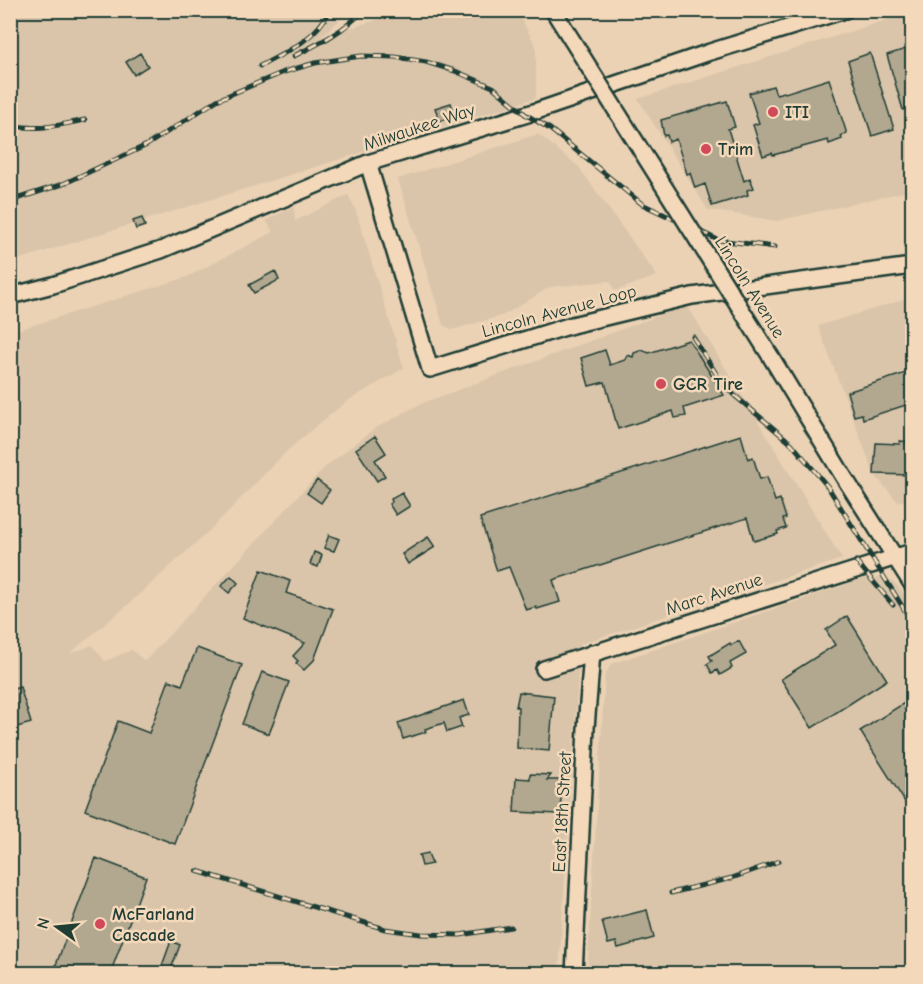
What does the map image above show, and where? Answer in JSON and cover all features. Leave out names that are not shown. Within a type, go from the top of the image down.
[{"type":"street","name":"Lincoln Avenue","points":[[553,10],[912,584]]},
{"type":"street","name":"Milwaukee Way","points":[[10,296],[53,285],[161,250],[368,163],[844,10]]},
{"type":"street","name":"Lincoln Avenue Loop","points":[[368,163],[430,369],[572,325],[692,296],[912,266]]},
{"type":"street","points":[[895,557],[912,552]]},
{"type":"street","name":"Marc Avenue","points":[[544,669],[895,557]]},
{"type":"street","name":"East 18th Street","points":[[574,974],[592,653]]},
{"type":"shaded area","points":[[11,11],[349,11],[321,37],[405,11],[517,11],[536,46],[536,98],[11,262]]},
{"type":"shaded area","points":[[912,12],[912,190],[777,221],[708,210],[638,99]]},
{"type":"shaded area","points":[[538,134],[578,166],[657,276],[615,291],[610,281],[550,287],[504,315],[452,330],[443,325],[398,179]]},
{"type":"shaded area","points":[[348,195],[355,208],[404,368],[349,400],[316,426],[288,450],[209,531],[122,610],[69,654],[92,645],[105,661],[132,650],[145,661],[324,468],[374,429],[420,404],[687,305],[842,559],[580,644],[559,973],[11,973],[11,332],[187,277],[273,232],[266,220],[294,207],[295,221]]},
{"type":"shaded area","points":[[912,297],[912,501],[897,501],[874,474],[818,326]]},
{"type":"shaded area","points":[[879,577],[893,581],[902,590],[912,608],[912,973],[587,974],[605,675],[611,664],[862,579]]},
{"type":"building","points":[[912,47],[912,107],[903,110],[887,55]]},
{"type":"building","points":[[140,53],[148,66],[134,75],[126,62]]},
{"type":"building","points":[[870,53],[894,129],[872,136],[848,61]]},
{"type":"building","points":[[829,79],[847,134],[841,136],[842,139],[829,144],[828,140],[763,156],[753,125],[759,123],[749,93],[773,86],[776,94],[785,93]]},
{"type":"building","name":"Trim","points":[[727,101],[735,127],[728,129],[744,181],[750,178],[754,188],[747,190],[748,195],[712,206],[705,184],[695,188],[690,173],[687,174],[676,139],[669,142],[667,135],[664,136],[661,120]]},
{"type":"building","points":[[451,103],[455,116],[440,121],[435,108]]},
{"type":"building","points":[[142,218],[145,226],[136,229],[133,221]]},
{"type":"building","points":[[275,271],[279,280],[254,293],[249,285]]},
{"type":"building","name":"GCR Tire","points":[[689,340],[724,395],[684,408],[686,416],[675,418],[673,411],[618,429],[605,382],[589,386],[581,358],[605,350],[610,365],[625,360],[627,355],[633,357],[634,353],[642,350],[649,353]]},
{"type":"building","points":[[912,371],[912,403],[863,419],[862,414],[854,416],[847,392]]},
{"type":"building","points":[[741,435],[748,459],[753,457],[760,479],[767,477],[775,501],[780,499],[786,518],[783,519],[786,528],[777,531],[778,534],[754,541],[747,518],[553,580],[560,602],[537,609],[536,607],[526,610],[509,567],[497,571],[480,518]]},
{"type":"building","points":[[375,436],[386,453],[375,460],[385,476],[377,481],[356,449]]},
{"type":"building","points":[[900,441],[912,442],[912,475],[874,474],[876,443],[900,444]]},
{"type":"building","points":[[317,480],[330,490],[321,503],[307,493]]},
{"type":"building","points":[[402,493],[410,506],[396,515],[389,504],[392,502],[391,499]]},
{"type":"building","points":[[329,535],[339,539],[334,551],[324,548]]},
{"type":"building","points":[[428,537],[435,547],[408,564],[402,554]]},
{"type":"building","points":[[314,552],[322,555],[318,567],[310,564]]},
{"type":"building","points":[[261,570],[290,581],[286,593],[333,609],[314,660],[304,670],[296,663],[298,661],[293,656],[305,643],[243,618]]},
{"type":"building","points":[[231,576],[238,583],[229,593],[221,586]]},
{"type":"building","points":[[847,616],[887,680],[812,728],[781,679],[835,645],[826,630]]},
{"type":"building","points":[[739,641],[746,654],[730,663],[732,668],[720,675],[717,670],[712,673],[707,664],[712,661],[709,656],[730,643],[731,645]]},
{"type":"building","points":[[197,648],[242,665],[175,844],[85,810],[118,721],[149,733],[169,680],[182,685]]},
{"type":"building","points":[[262,672],[289,682],[269,734],[242,724]]},
{"type":"building","points":[[20,687],[31,723],[10,729],[10,690]]},
{"type":"building","points":[[519,692],[554,696],[549,751],[517,748],[518,707],[516,707]]},
{"type":"building","points":[[912,698],[912,813],[860,731]]},
{"type":"building","points":[[464,700],[469,715],[459,718],[462,727],[447,732],[444,723],[425,729],[426,732],[403,739],[398,723]]},
{"type":"building","points":[[530,774],[551,775],[547,780],[562,780],[560,814],[514,812],[516,778],[530,779]]},
{"type":"building","points":[[428,853],[432,864],[422,866],[419,855]]},
{"type":"building","name":"McFarland Cascade","points":[[96,858],[146,877],[110,974],[63,974],[54,970]]},
{"type":"building","points":[[647,910],[654,938],[618,948],[616,942],[608,944],[602,921]]},
{"type":"building","points":[[171,941],[180,945],[169,974],[159,974]]},
{"type":"railway","points":[[260,66],[309,37],[330,10]]},
{"type":"railway","points":[[294,56],[340,30],[364,10]]},
{"type":"railway","points":[[10,201],[63,184],[147,145],[217,100],[284,72],[315,63],[361,56],[395,57],[426,62],[493,87],[525,114],[550,129],[642,204],[718,240],[775,247]]},
{"type":"railway","points":[[10,125],[39,127],[85,120]]},
{"type":"railway","points":[[693,337],[722,383],[792,444],[828,487],[912,622]]},
{"type":"railway","points":[[856,561],[893,605]]},
{"type":"railway","points":[[671,893],[732,878],[779,861]]},
{"type":"railway","points":[[197,871],[385,929],[421,934],[460,935],[511,927]]},
{"type":"place","name":"ITI","points":[[773,112]]},
{"type":"place","name":"Trim","points":[[706,149]]},
{"type":"place","name":"GCR Tire","points":[[661,384]]},
{"type":"place","name":"McFarland Cascade","points":[[100,924]]}]
